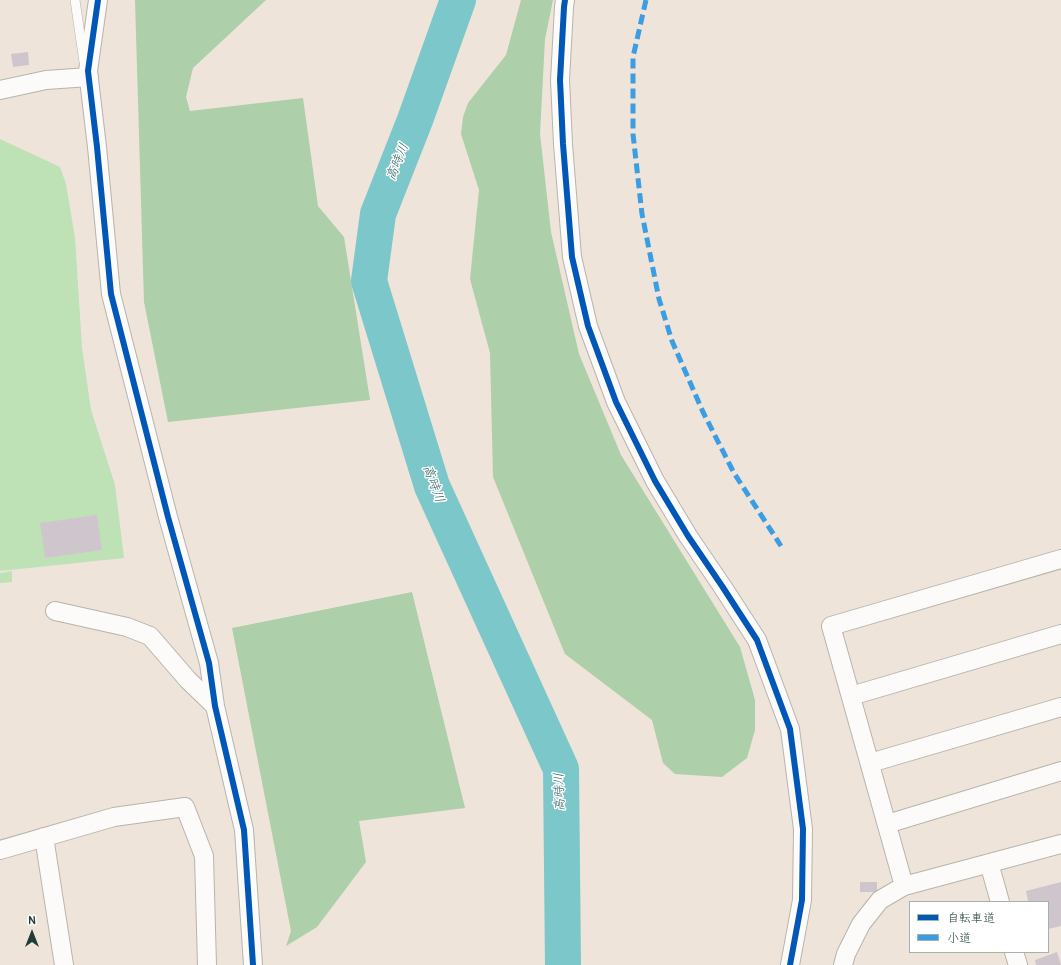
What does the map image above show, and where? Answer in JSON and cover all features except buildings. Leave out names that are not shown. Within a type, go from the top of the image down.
[{"type":"street","points":[[98,0],[89,74],[111,294],[168,517],[209,663],[215,706],[244,830],[252,965]]},
{"type":"street","points":[[566,0],[564,7],[560,80],[562,144],[572,258],[588,326],[616,402],[655,482],[688,536],[757,640],[790,730],[803,829],[802,900],[790,965]]},
{"type":"street","points":[[0,90],[46,80],[89,74]]},
{"type":"street","points":[[904,886],[831,626],[1061,559]]},
{"type":"street","points":[[55,611],[127,627],[150,636],[188,680],[215,706]]},
{"type":"street","points":[[851,696],[1061,634]]},
{"type":"street","points":[[870,763],[1061,708]]},
{"type":"street","points":[[887,824],[1061,771]]},
{"type":"street","points":[[0,850],[114,818],[185,807],[204,856],[207,965]]},
{"type":"street","points":[[44,837],[64,965]]},
{"type":"street","points":[[843,965],[846,954],[861,924],[880,900],[904,886],[1061,844]]},
{"type":"street","points":[[989,864],[1000,901]]},
{"type":"street","points":[[1014,953],[1018,965]]},
{"type":"lane","points":[[75,0],[83,61],[89,74]]},
{"type":"green space","points":[[135,0],[266,0],[193,68],[186,97],[190,111],[303,98],[318,206],[344,237],[370,400],[168,422],[144,302]]},
{"type":"green space","points":[[521,0],[553,0],[545,39],[540,134],[551,232],[579,354],[621,455],[740,647],[755,700],[755,730],[747,758],[722,777],[675,774],[663,763],[652,720],[565,654],[493,477],[490,353],[470,279],[479,190],[461,134],[463,117],[468,103],[506,55]]},
{"type":"green space","points":[[0,139],[60,167],[66,184],[75,238],[82,348],[91,410],[115,485],[124,558],[0,571]]},
{"type":"green space","points":[[12,571],[12,582],[0,583],[0,573]]},
{"type":"green space","points":[[412,592],[465,808],[359,821],[366,862],[317,927],[286,946],[291,931],[232,628]]},
{"type":"waterway","name":"高時川","points":[[458,0],[415,120],[378,214],[369,281],[432,486],[561,769],[563,965]]},
{"type":"marked path","points":[[646,0],[633,57],[633,134],[642,214],[659,299],[672,341],[703,412],[734,473],[781,546]]},
{"type":"cycle path","points":[[98,0],[88,71],[111,294],[168,517],[209,663],[215,706],[244,830],[253,965]]},
{"type":"cycle path","points":[[565,0],[560,80],[563,144],[572,257],[588,326],[616,402],[655,481],[688,536],[757,640],[790,729],[803,829],[802,900],[790,965]]}]
